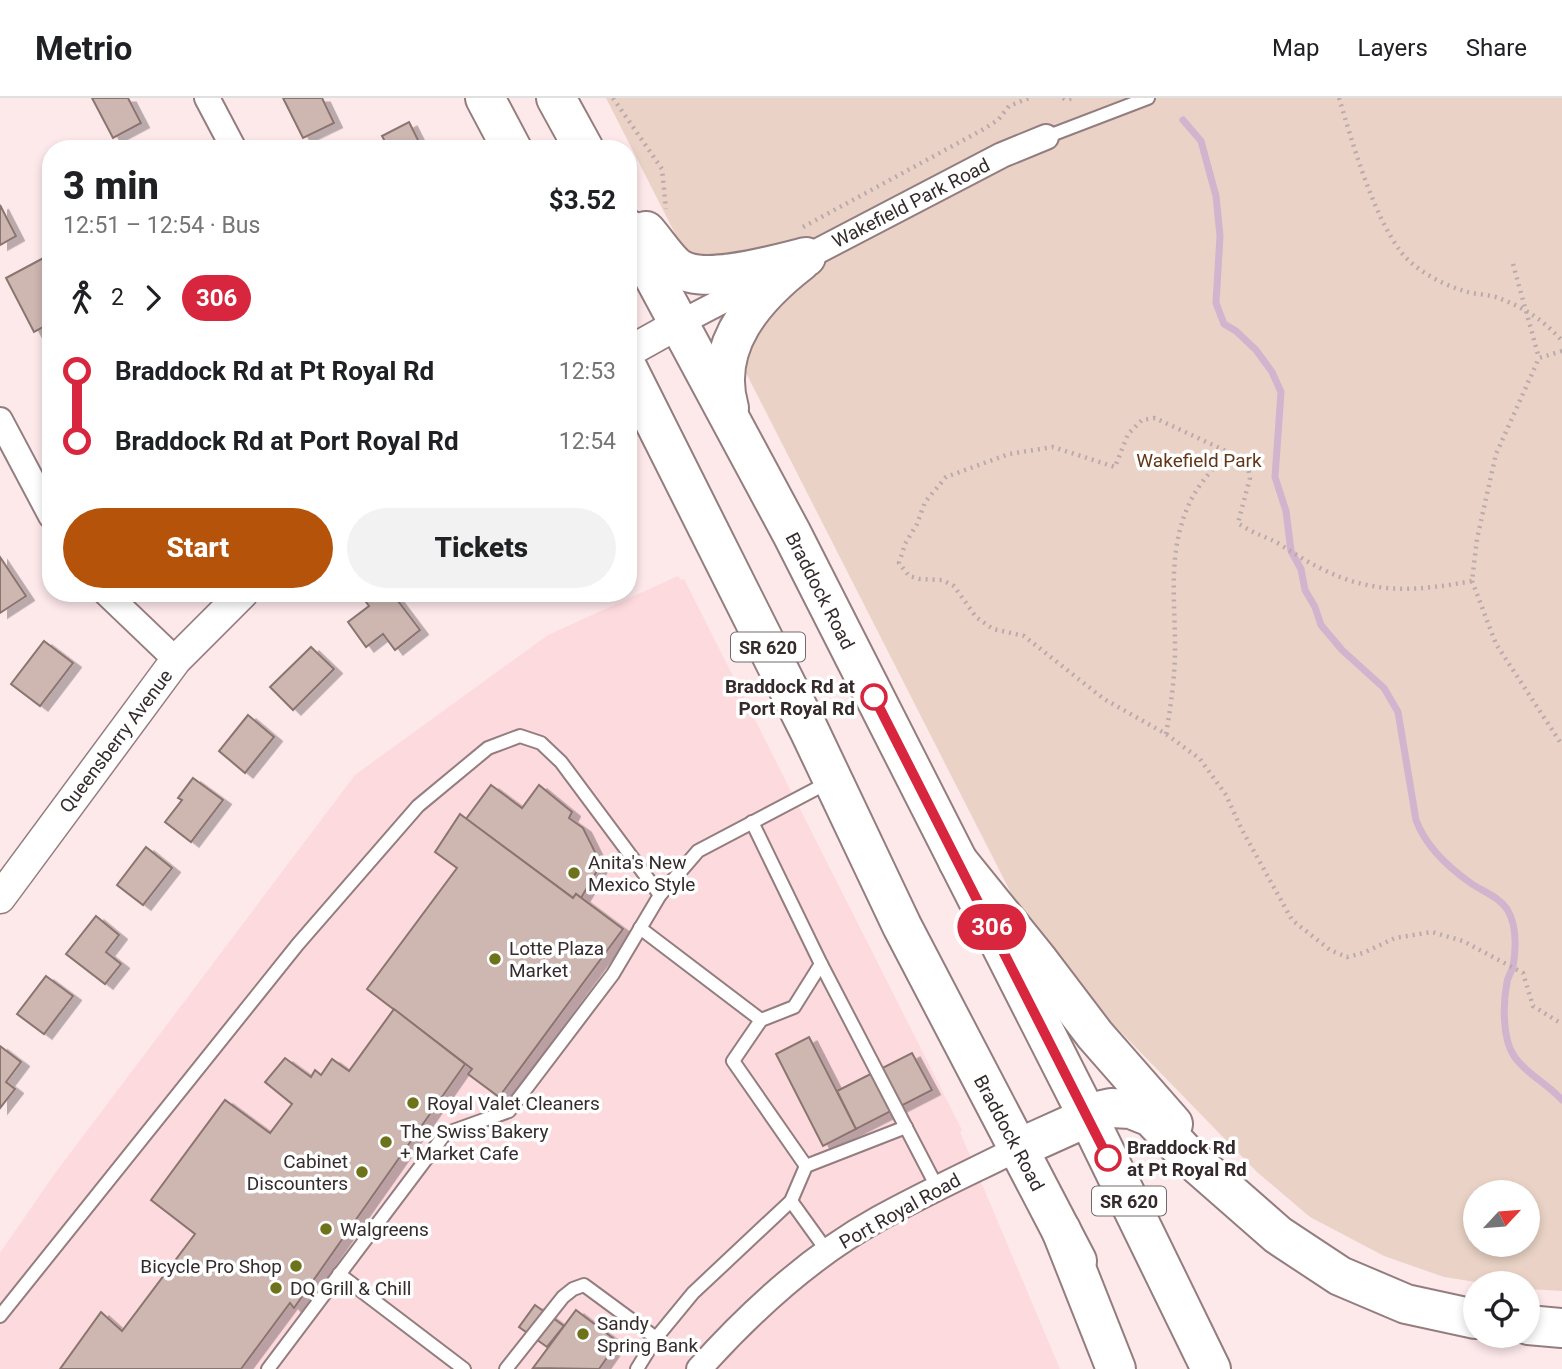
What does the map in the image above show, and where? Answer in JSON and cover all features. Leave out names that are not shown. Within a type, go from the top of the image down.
[{"type":"main road","points":[[485,98],[507,140]]},
{"type":"main road","points":[[556,98],[579,140]]},
{"type":"main road","points":[[637,221],[678,268],[696,274],[735,274],[802,243]]},
{"type":"main road","points":[[733,423],[726,398],[724,375],[736,333],[744,317],[802,243]]},
{"type":"main road","name":"Braddock Road","points":[[637,245],[733,423],[958,861],[1088,1116],[1211,1369]]},
{"type":"main road","name":"Braddock Road","points":[[637,387],[803,718],[902,926],[1132,1369]]},
{"type":"main road","points":[[958,861],[1095,1035],[1140,1083],[1235,1198]]},
{"type":"main road","points":[[1017,1149],[1093,1112],[1111,1108],[1130,1109],[1151,1117],[1189,1157],[1278,1235],[1340,1276],[1406,1304],[1463,1316]]},
{"type":"main road","points":[[1061,1230],[1116,1369]]},
{"type":"main road","points":[[1540,1326],[1562,1328]]},
{"type":"street","points":[[207,98],[229,140]]},
{"type":"street","name":"Wakefield Park Road","points":[[680,323],[802,243],[1046,137]]},
{"type":"street","points":[[637,347],[680,323]]},
{"type":"street","points":[[0,420],[42,499]]},
{"type":"street","points":[[115,602],[176,660]]},
{"type":"street","name":"Queensberry Avenue","points":[[0,898],[176,660],[234,602]]},
{"type":"street","name":"Port Royal Road","points":[[699,1369],[736,1328],[779,1288],[827,1251],[877,1219],[1017,1149]]},
{"type":"lane","name":"Wakefield Park Road","points":[[1046,137],[1148,98]]},
{"type":"lane","points":[[0,1316],[305,936],[418,806],[488,748],[520,736],[541,743],[561,762],[660,895]]},
{"type":"lane","points":[[268,1369],[445,1134],[509,1111],[609,978],[660,895],[698,851],[832,780]]},
{"type":"lane","points":[[752,822],[821,964],[938,1189]]},
{"type":"lane","points":[[640,928],[761,1020]]},
{"type":"lane","points":[[806,1166],[733,1060],[761,1020],[794,1007],[821,964]]},
{"type":"lane","points":[[637,1369],[656,1338],[693,1293],[791,1201],[806,1166],[906,1127]]},
{"type":"lane","points":[[791,1201],[827,1251]]},
{"type":"lane","points":[[339,1274],[464,1369]]},
{"type":"lane","points":[[506,1369],[563,1297],[583,1285],[656,1338]]},
{"type":"path","points":[[613,98],[662,169],[668,220]]},
{"type":"path","points":[[802,243],[998,120],[1009,106],[1028,98]]},
{"type":"path","points":[[1063,98],[1073,98]]},
{"type":"path","points":[[1339,98],[1355,153],[1382,219],[1402,253],[1423,273],[1464,291],[1500,298],[1526,312],[1546,323],[1562,341]]},
{"type":"path","points":[[1513,264],[1539,358],[1496,454],[1477,539],[1472,581],[1496,644],[1562,745]]},
{"type":"path","points":[[1539,358],[1562,351]]},
{"type":"path","points":[[1472,581],[1426,589],[1388,590],[1354,582],[1324,570],[1274,541],[1254,535],[1238,523],[1250,478],[1247,464],[1228,452],[1155,418],[1142,420],[1128,435],[1115,467],[1053,447],[1009,454],[946,477],[925,502],[899,564],[909,576],[942,580],[954,586],[975,617],[993,629],[1024,636],[1104,699],[1166,734],[1200,759],[1227,795],[1246,838],[1292,920],[1329,950],[1347,957],[1363,953],[1395,938],[1432,932],[1463,941],[1523,973],[1533,1006],[1562,1024]]},
{"type":"path","points":[[1166,734],[1174,690],[1173,566],[1178,534],[1187,506],[1206,477],[1228,452]]},
{"type":"shaded area","points":[[678,576],[681,580],[684,579],[962,1130],[960,1132],[1060,1369],[0,1369],[0,1253],[53,1176],[355,775],[548,635],[621,602],[637,602],[637,595]]},
{"type":"green space","name":"Wakefield Park","points":[[606,98],[1562,98],[1562,1291],[1540,1290],[1540,1271],[1463,1271],[1463,1280],[1444,1277],[1384,1256],[1310,1217],[1257,1172],[1039,948],[637,159],[637,140],[627,140]]},
{"type":"building","points":[[92,98],[128,98],[141,123],[113,138]]},
{"type":"building","points":[[283,98],[322,98],[334,123],[303,138]]},
{"type":"building","points":[[409,122],[418,140],[384,140],[382,136]]},
{"type":"building","points":[[0,205],[16,236],[0,245]]},
{"type":"building","points":[[42,259],[42,328],[34,332],[6,278]]},
{"type":"building","points":[[0,557],[26,596],[0,613]]},
{"type":"building","points":[[366,602],[399,602],[420,630],[395,650],[383,634],[366,647],[348,622],[369,606]]},
{"type":"building","points":[[44,641],[73,663],[40,706],[11,684]]},
{"type":"building","points":[[311,647],[334,669],[293,710],[270,687]]},
{"type":"building","points":[[248,715],[274,737],[245,773],[219,751]]},
{"type":"building","points":[[193,778],[223,800],[191,842],[165,822],[182,800],[178,798]]},
{"type":"building","points":[[491,785],[522,808],[539,785],[572,812],[569,818],[583,828],[601,864],[581,898],[576,894],[573,898],[466,819]]},
{"type":"building","name":"Lotte Plaza Market","points":[[460,814],[573,898],[576,894],[623,929],[499,1097],[468,1074],[472,1069],[367,989],[457,868],[435,852]]},
{"type":"building","points":[[146,847],[172,868],[143,905],[117,885]]},
{"type":"building","points":[[96,916],[119,935],[106,952],[121,964],[105,984],[66,954]]},
{"type":"building","points":[[46,976],[73,996],[44,1034],[17,1014]]},
{"type":"building","points":[[394,1009],[465,1064],[294,1308],[290,1303],[241,1369],[60,1369],[101,1312],[122,1331],[195,1234],[151,1200],[225,1100],[270,1133],[292,1104],[265,1082],[285,1058],[311,1077],[315,1070],[321,1075],[332,1059],[349,1071]]},
{"type":"building","points":[[809,1037],[856,1129],[823,1146],[776,1054]]},
{"type":"building","points":[[0,1046],[21,1062],[6,1082],[15,1089],[0,1108]]},
{"type":"building","points":[[912,1053],[932,1090],[856,1129],[837,1091]]},
{"type":"building","points":[[535,1305],[564,1326],[547,1347],[519,1327]]},
{"type":"building","name":"Sandy Spring Bank","points":[[576,1310],[618,1342],[599,1369],[533,1368]]},
{"type":"waterway","points":[[1183,120],[1201,141],[1216,196],[1220,236],[1216,303],[1224,324],[1236,331],[1256,350],[1272,372],[1281,392],[1275,477],[1286,511],[1291,551],[1301,569],[1305,590],[1321,625],[1342,650],[1384,688],[1398,712],[1420,830],[1447,864],[1500,901],[1507,909],[1514,930],[1515,945],[1505,1000],[1507,1040],[1519,1062],[1562,1100]]},
{"type":"bus line","name":"306","points":[[874,697],[1108,1158]]},
{"type":"place","name":"Braddock Rd at Port Royal Rd","points":[[874,697]]},
{"type":"place","name":"Anita's New Mexico Style","points":[[574,873]]},
{"type":"place","name":"Lotte Plaza Market","points":[[495,959]]},
{"type":"place","name":"Royal Valet Cleaners","points":[[413,1103]]},
{"type":"place","name":"The Swiss Bakery + Market Cafe","points":[[386,1142]]},
{"type":"place","name":"Braddock Rd at Pt Royal Rd","points":[[1108,1158]]},
{"type":"place","name":"Cabinet Discounters","points":[[362,1172]]},
{"type":"place","name":"Walgreens","points":[[326,1229]]},
{"type":"place","name":"Bicycle Pro Shop","points":[[296,1266]]},
{"type":"place","name":"DQ Grill & Chill","points":[[276,1288]]},
{"type":"place","name":"Sandy Spring Bank","points":[[583,1334]]}]
